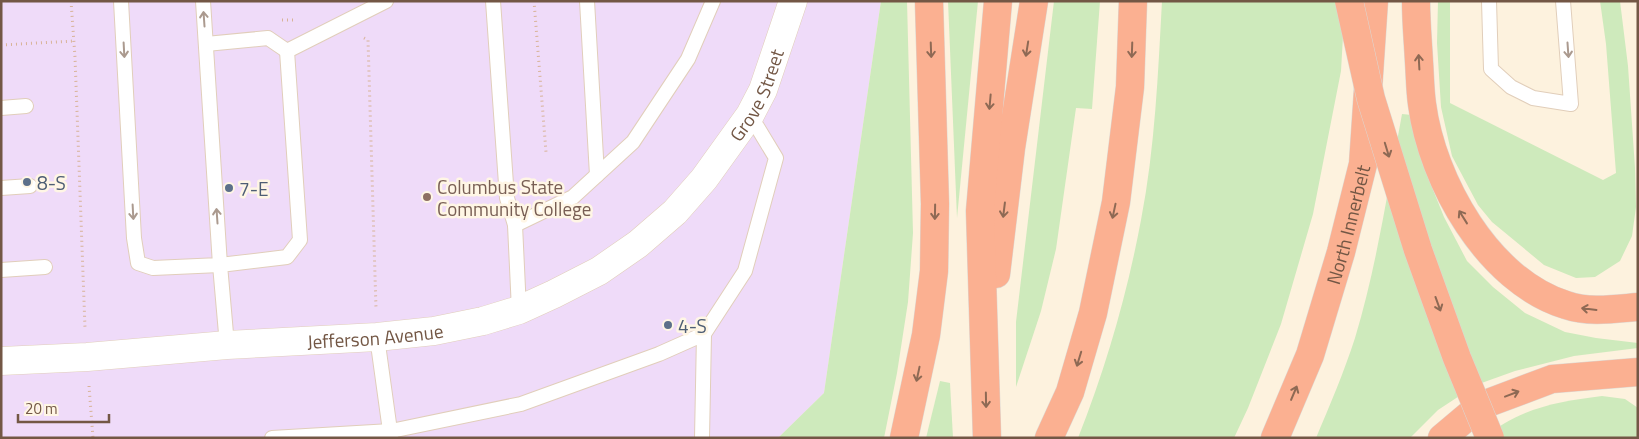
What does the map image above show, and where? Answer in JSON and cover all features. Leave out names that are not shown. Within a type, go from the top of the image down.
[{"type":"highway","points":[[904,438],[926,335],[934,271],[935,204],[929,1]]},
{"type":"highway","points":[[987,438],[980,211],[998,1]]},
{"type":"highway","points":[[986,362],[1011,148],[1034,1]]},
{"type":"highway","points":[[1049,438],[1070,392],[1093,313],[1116,202],[1130,87],[1133,1]]},
{"type":"highway","points":[[1349,1],[1371,99],[1418,250],[1457,358],[1490,438]]},
{"type":"highway","name":"North Innerbelt","points":[[1275,438],[1310,356],[1341,252],[1363,164],[1374,1]]},
{"type":"highway","points":[[1416,1],[1422,105],[1434,154],[1461,215],[1489,254],[1530,289],[1566,305],[1594,310],[1638,308]]},
{"type":"highway","points":[[1442,438],[1480,406],[1552,379],[1638,372]]},
{"type":"street","name":"Grove Street","points":[[704,179],[750,115],[763,90],[794,1]]},
{"type":"street","name":"Jefferson Avenue","points":[[1,361],[86,357],[227,345],[378,337],[434,332],[483,321],[519,310],[598,271],[638,244],[675,212],[704,179]]},
{"type":"lane","points":[[121,1],[134,238],[138,263],[153,268],[220,265],[287,257],[300,240],[286,51],[268,38],[206,44]]},
{"type":"lane","points":[[203,1],[227,345]]},
{"type":"lane","points":[[286,51],[386,1]]},
{"type":"lane","points":[[493,1],[507,198],[516,225],[519,310]]},
{"type":"lane","points":[[587,1],[597,175]]},
{"type":"lane","points":[[516,225],[573,197],[633,142],[688,59],[713,1]]},
{"type":"lane","points":[[1489,1],[1491,68],[1511,87],[1534,98],[1571,104],[1563,1]]},
{"type":"lane","points":[[1,108],[26,106]]},
{"type":"lane","points":[[702,438],[704,334],[745,271],[776,158],[750,115]]},
{"type":"lane","points":[[1,188],[30,186]]},
{"type":"lane","points":[[1,270],[45,267]]},
{"type":"lane","points":[[272,438],[391,434],[520,404],[659,354],[704,334]]},
{"type":"lane","points":[[378,337],[391,434]]},
{"type":"path","points":[[71,1],[86,357],[93,438]]},
{"type":"path","points":[[534,1],[546,152]]},
{"type":"path","points":[[275,20],[315,19],[368,40],[378,337]]},
{"type":"path","points":[[1,45],[74,41]]},
{"type":"shaded area","name":"Columbus State Community College","points":[[1,1],[881,1],[824,393],[778,438],[1,438]]},
{"type":"green space","points":[[881,1],[907,1],[913,233],[908,302],[897,373],[884,438],[778,438],[824,393]]},
{"type":"green space","points":[[948,1],[978,1],[957,218]]},
{"type":"green space","points":[[1054,1],[1100,1],[1092,109],[1076,108],[1056,249],[1041,311],[1016,387],[1016,322]]},
{"type":"green space","points":[[1162,1],[1345,1],[1341,71],[1313,214],[1281,324],[1248,408],[1234,438],[1078,438],[1098,385],[1115,330],[1141,220],[1153,138]]},
{"type":"green space","points":[[1438,1],[1450,1],[1450,103],[1603,180],[1616,173],[1606,44],[1600,1],[1620,1],[1628,66],[1636,207],[1632,236],[1620,261],[1595,277],[1576,278],[1544,265],[1492,222],[1478,205],[1452,156],[1441,107],[1437,43]]},
{"type":"green space","points":[[1402,114],[1412,115],[1423,165],[1444,217],[1467,261],[1493,287],[1525,313],[1565,332],[1638,343],[1638,348],[1574,356],[1515,371],[1476,385],[1438,410],[1410,438],[1316,438],[1346,363],[1363,310],[1382,227]]},
{"type":"green space","points":[[940,381],[950,383],[953,438],[926,438]]},
{"type":"green space","points":[[1602,396],[1625,399],[1638,408],[1638,438],[1483,438],[1511,420],[1539,408]]},
{"type":"place","name":"8-S","points":[[27,182]]},
{"type":"place","name":"7-E","points":[[229,188]]},
{"type":"place","name":"Columbus State Community College","points":[[427,197]]},
{"type":"place","name":"4-S","points":[[668,325]]}]
